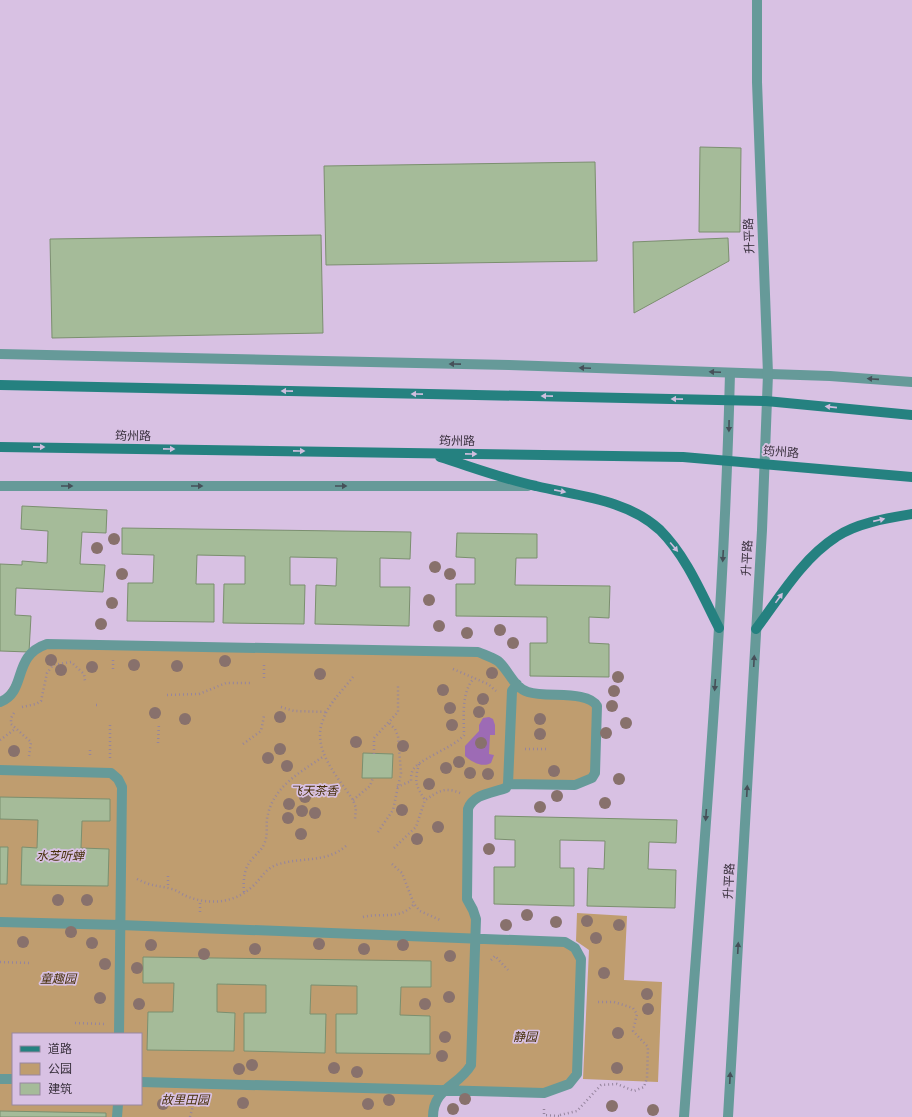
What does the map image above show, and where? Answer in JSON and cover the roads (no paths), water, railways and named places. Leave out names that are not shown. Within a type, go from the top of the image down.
[{"type":"main road","points":[[0,385],[766,401],[912,415]]},
{"type":"main road","name":"筠州路","points":[[0,447],[684,457],[912,477]]},
{"type":"main road","points":[[429,453],[535,486],[580,495],[630,510],[660,530],[682,558],[719,628]]},
{"type":"main road","points":[[756,629],[807,562],[837,536],[875,521],[912,514]]},
{"type":"street","name":"升平路","points":[[728,1117],[765,464],[768,374],[756,82],[757,0]]},
{"type":"street","points":[[0,354],[509,365],[768,374],[912,382]]},
{"type":"street","name":"升平路","points":[[684,1117],[719,628],[728,461],[730,373]]},
{"type":"street","points":[[0,486],[535,486]]},
{"type":"street","points":[[0,702],[5,700],[19,682],[25,658],[37,647],[47,644],[478,652],[498,661],[525,692],[542,696],[583,696],[594,701],[597,706],[595,773],[592,778],[576,785],[508,784]]},
{"type":"street","points":[[433,1117],[433,1106],[439,1095],[466,1074],[471,1065],[476,919],[474,910],[467,899],[466,890],[468,809],[473,800],[506,788],[508,784],[512,691],[517,684]]},
{"type":"street","points":[[0,770],[111,773],[118,779],[122,787],[119,1029]]},
{"type":"street","points":[[0,922],[120,925],[565,942],[576,948],[581,959],[578,1074],[569,1084],[544,1093],[446,1089],[142,1082]]},
{"type":"street","points":[[0,1079],[12,1079]]},
{"type":"street","points":[[118,1105],[118,1117]]},
{"type":"park label","name":"飞天茶香","points":[[314,791]]},
{"type":"park label","name":"水芝听蝉","points":[[60,856]]},
{"type":"park label","name":"童趣园","points":[[58,979]]},
{"type":"park label","name":"静园","points":[[525,1037]]},
{"type":"park label","name":"故里田园","points":[[185,1100]]}]
